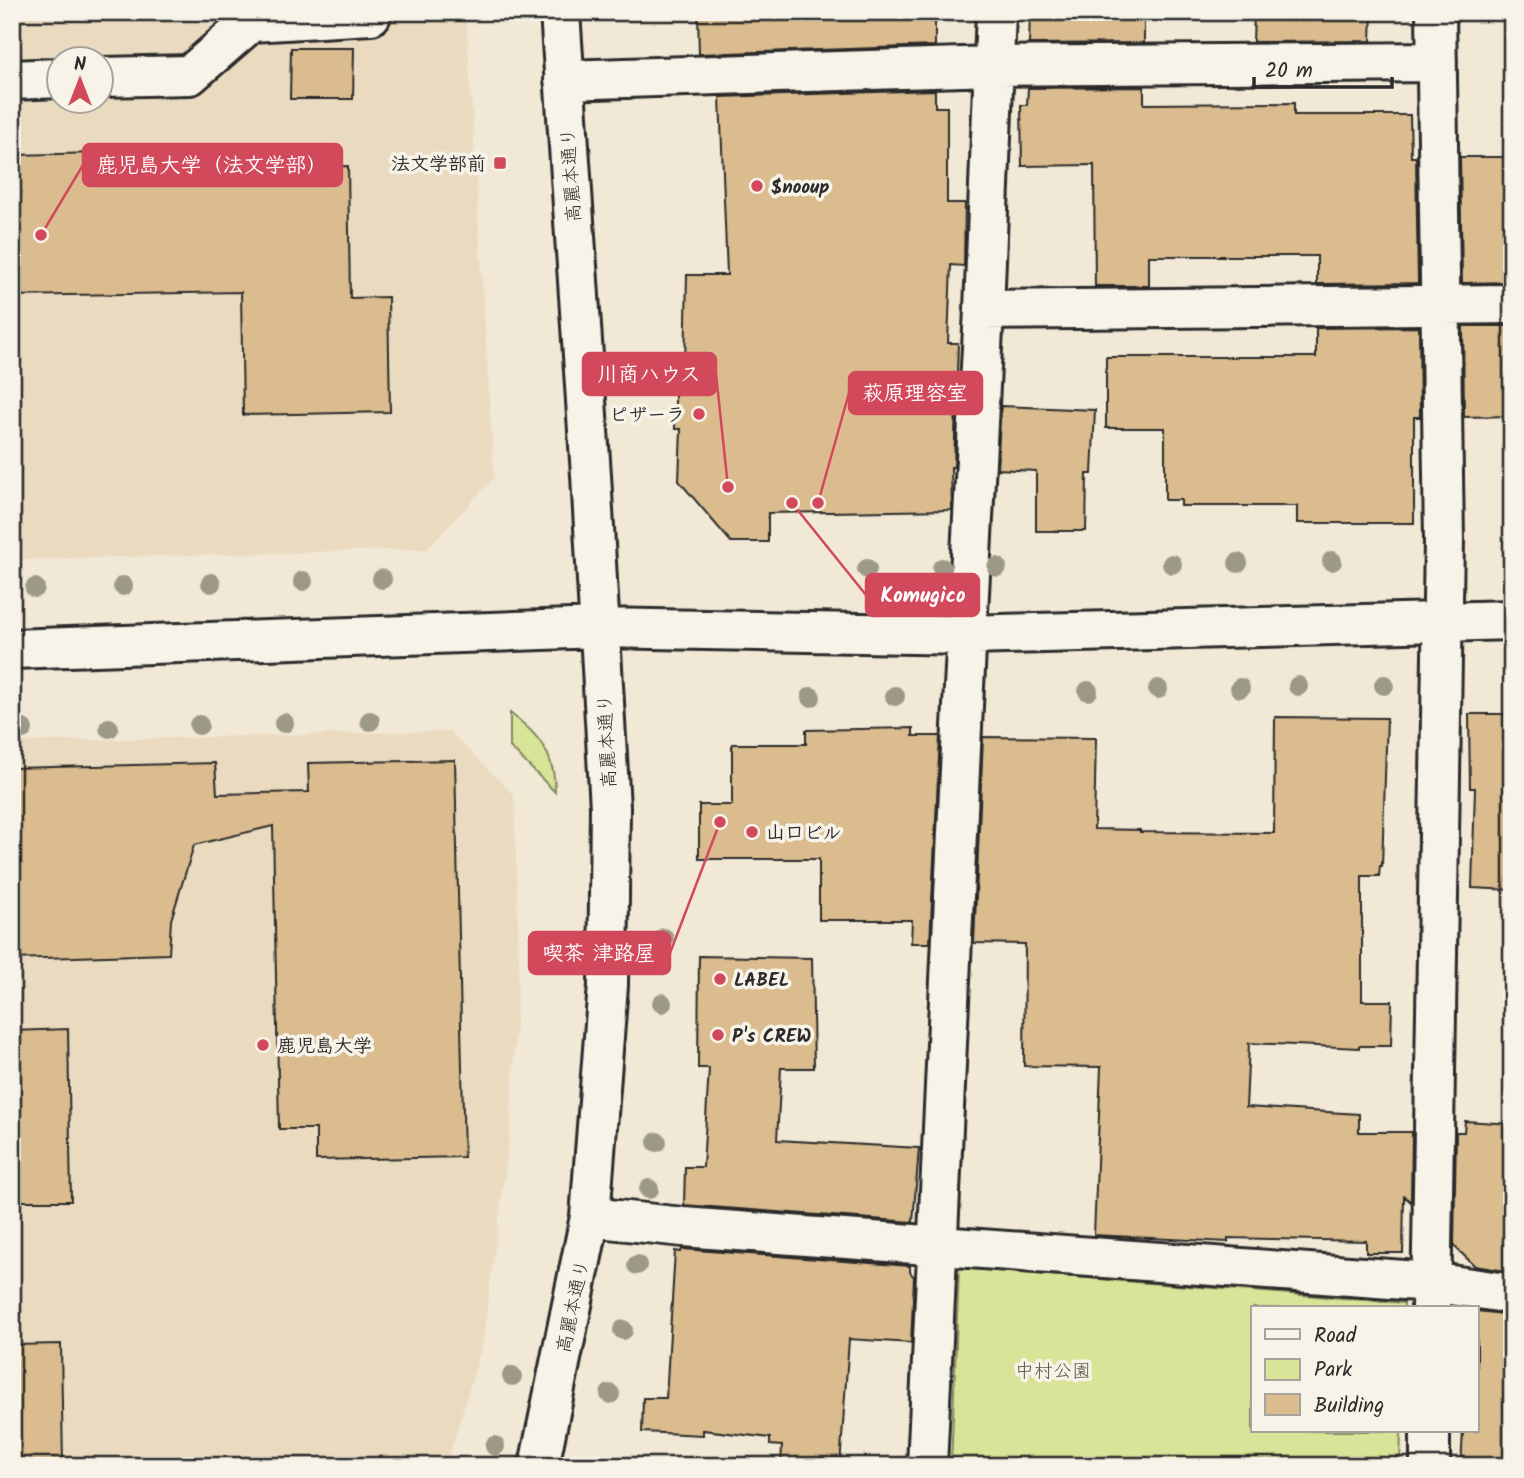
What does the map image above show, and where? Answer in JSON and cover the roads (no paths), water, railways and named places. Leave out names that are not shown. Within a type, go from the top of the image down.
[{"type":"street","points":[[116,77],[190,75],[251,22],[371,15],[371,12]]},
{"type":"street","name":"高麗本通り","points":[[538,1466],[590,1217],[608,985],[610,808],[560,12]]},
{"type":"street","points":[[927,1466],[984,310],[996,12]]},
{"type":"street","points":[[1431,1295],[1444,540],[1436,12]]},
{"type":"street","points":[[564,80],[994,66],[1437,62]]},
{"type":"street","points":[[12,80],[46,79]]},
{"type":"street","points":[[984,310],[1512,304]]},
{"type":"street","points":[[12,649],[600,628],[967,635],[1512,620]]},
{"type":"street","points":[[590,1217],[671,1226],[939,1246],[1431,1295],[1512,1294]]},
{"type":"street","points":[[1430,1432],[1430,1466]]},
{"type":"place","name":"法文学部前","points":[[500,163]]},
{"type":"place","name":"$nooup","points":[[757,186]]},
{"type":"place","name":"鹿児島大学（法文学部）","points":[[41,235]]},
{"type":"place","name":"ピザーラ","points":[[699,414]]},
{"type":"place","name":"川商ハウス","points":[[728,487]]},
{"type":"place","name":"Komugico","points":[[792,503]]},
{"type":"place","name":"萩原理容室","points":[[818,503]]},
{"type":"place","name":"喫茶 津路屋","points":[[720,822]]},
{"type":"place","name":"山口ビル","points":[[752,832]]},
{"type":"place","name":"LABEL","points":[[720,979]]},
{"type":"place","name":"P's CREW","points":[[718,1035]]},
{"type":"place","name":"鹿児島大学","points":[[263,1045]]},
{"type":"park label","name":"中村公園","points":[[1053,1370]]}]
